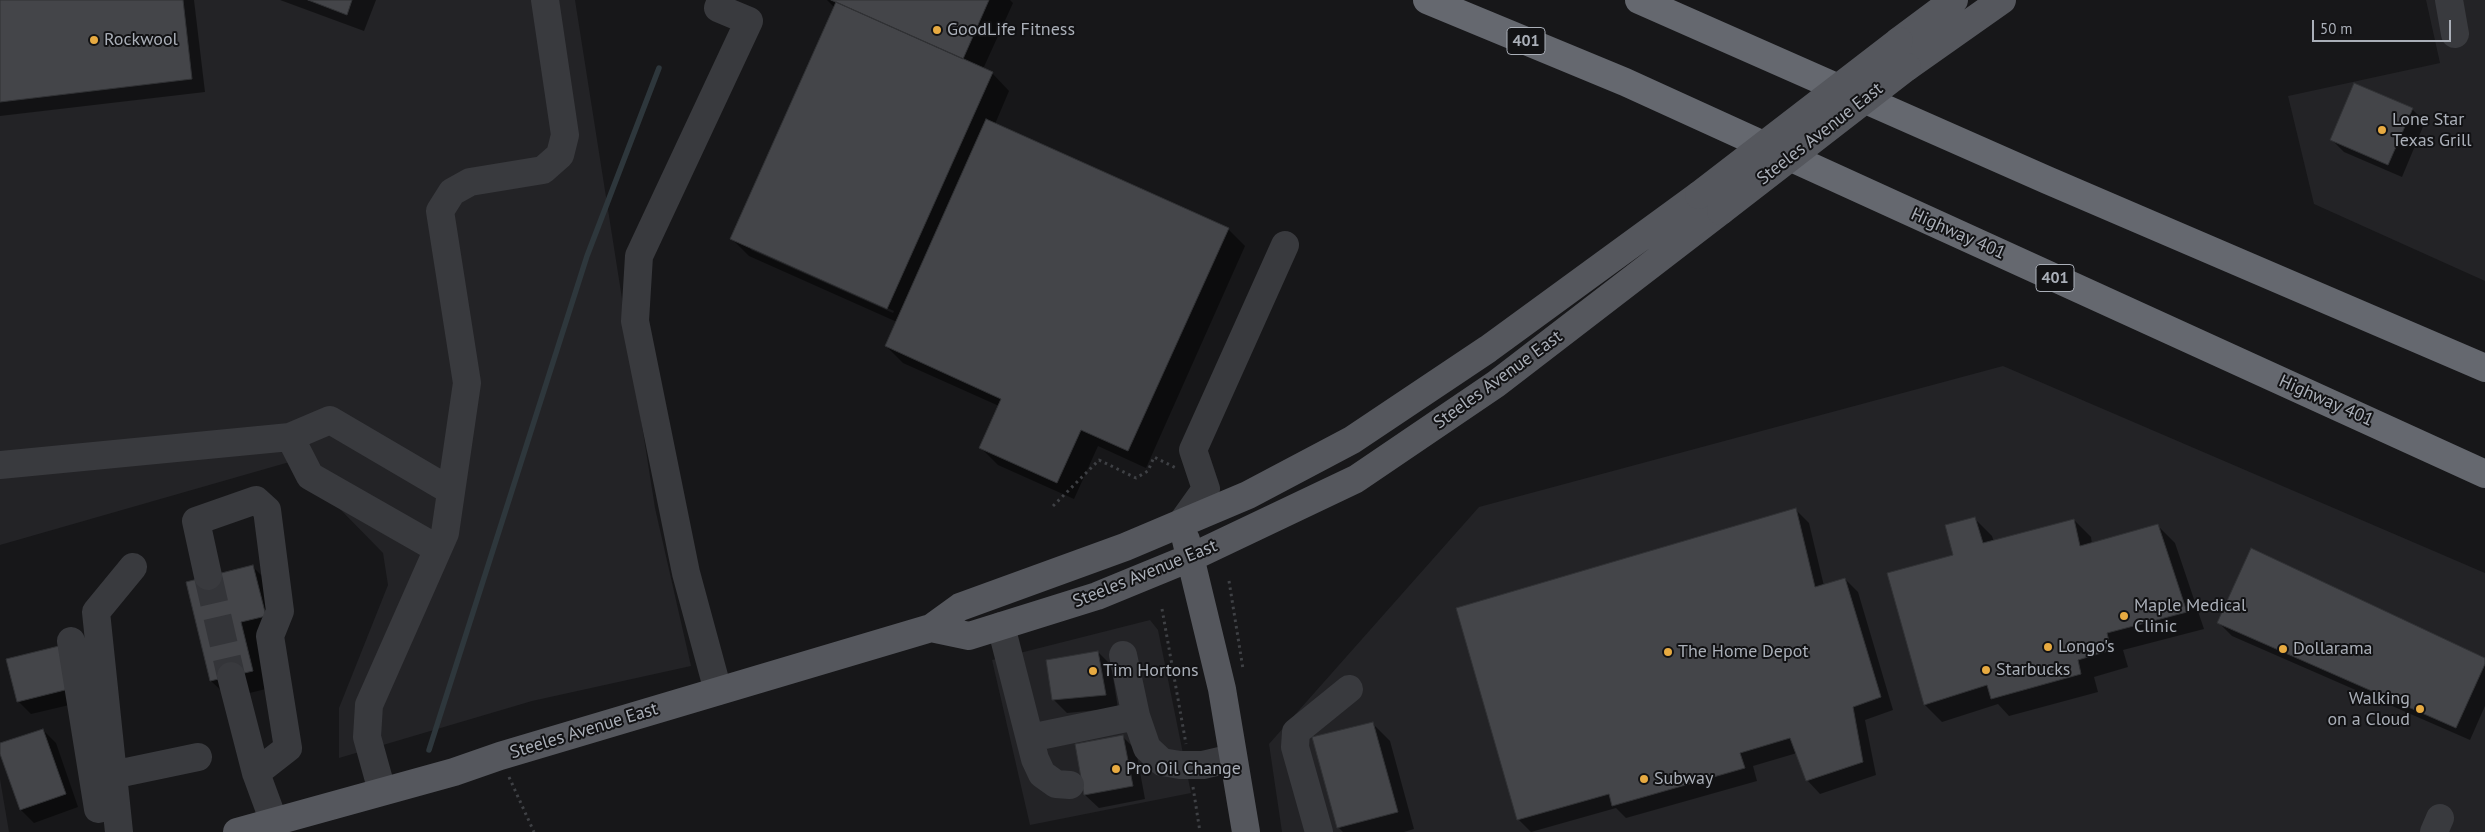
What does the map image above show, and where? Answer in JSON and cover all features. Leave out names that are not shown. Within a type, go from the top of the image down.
[{"type":"highway","name":"Highway 401","points":[[1427,0],[1625,82],[2485,474]]},
{"type":"highway","points":[[1639,0],[2047,180],[2485,368]]},
{"type":"main road","name":"Steeles Avenue East","points":[[237,832],[454,772],[500,756],[931,628],[960,606],[1125,547],[1248,495],[1352,440],[1488,349],[1699,195],[1899,40],[1954,0]]},
{"type":"main road","name":"Steeles Avenue East","points":[[931,628],[969,636],[1097,596],[1192,557],[1356,479],[1496,384],[1907,67],[2002,0]]},
{"type":"main road","points":[[1182,524],[1192,557],[1222,689],[1246,832]]},
{"type":"lane","points":[[382,791],[367,737],[369,705],[445,533],[467,384],[440,211],[452,192],[470,182],[543,170],[560,155],[564,135],[545,0]]},
{"type":"lane","points":[[718,691],[686,573],[635,320],[639,256],[749,21],[718,8],[722,0]]},
{"type":"lane","points":[[2449,0],[2454,34]]},
{"type":"lane","points":[[1182,524],[1206,489],[1193,450],[1285,245]]},
{"type":"lane","points":[[0,464],[290,437],[330,420],[451,492]]},
{"type":"lane","points":[[290,437],[310,476],[438,549]]},
{"type":"lane","points":[[208,576],[196,521],[256,500],[267,510],[279,602],[280,611],[270,636],[288,748],[256,773]]},
{"type":"lane","points":[[119,832],[96,612],[132,567]]},
{"type":"lane","points":[[1001,626],[1034,759],[1042,774],[1056,784],[1070,785]]},
{"type":"lane","points":[[71,641],[101,826],[112,832]]},
{"type":"lane","points":[[1123,655],[1136,716],[1147,748],[1162,762],[1203,765],[1233,758]]},
{"type":"lane","points":[[231,676],[256,773],[274,822]]},
{"type":"lane","points":[[1319,832],[1295,747],[1296,732],[1349,689]]},
{"type":"lane","points":[[1030,738],[1136,716]]},
{"type":"lane","points":[[112,775],[198,757]]},
{"type":"path","points":[[1052,506],[1099,460],[1136,478],[1148,471],[1154,458],[1204,482]]},
{"type":"path","points":[[1162,609],[1200,832]]},
{"type":"path","points":[[500,756],[534,832]]},
{"type":"shaded area","name":"Rockwool","points":[[0,0],[575,0],[655,508],[691,666],[532,701],[339,758],[339,708],[388,585],[383,553],[293,461],[0,545]]},
{"type":"shaded area","points":[[2426,0],[2485,0],[2485,281],[2314,204],[2288,96],[2440,63]]},
{"type":"shaded area","points":[[2003,366],[2485,573],[2485,832],[1282,832],[1269,744],[1479,507]]},
{"type":"shaded area","points":[[1150,620],[1158,630],[1191,793],[1030,825],[992,660]]},
{"type":"shaded area","points":[[0,779],[9,832],[0,832]]},
{"type":"building","name":"Rockwool","points":[[0,0],[183,0],[192,79],[0,102]]},
{"type":"building","points":[[308,0],[352,0],[347,15]]},
{"type":"building","name":"GoodLife Fitness","points":[[831,0],[989,0],[963,59]]},
{"type":"building","points":[[836,2],[993,72],[887,309],[730,239]]},
{"type":"building","points":[[2354,83],[2413,108],[2388,165],[2330,140]]},
{"type":"building","points":[[986,119],[1229,228],[1128,451],[1081,430],[1057,483],[979,448],[1001,399],[885,346]]},
{"type":"building","name":"The Home Depot","points":[[1796,508],[1815,587],[1845,578],[1881,697],[1853,707],[1863,762],[1806,781],[1790,738],[1740,753],[1745,768],[1612,806],[1609,794],[1517,820],[1456,608]]},
{"type":"building","points":[[1975,517],[1983,543],[2074,519],[2080,546],[2158,524],[2187,612],[2107,633],[2111,650],[2078,660],[2081,674],[1991,699],[1987,685],[1924,705],[1887,573],[1953,555],[1945,525]]},
{"type":"building","points":[[2251,548],[2485,658],[2485,664],[2456,728],[2217,623]]},
{"type":"building","points":[[253,565],[266,616],[241,622],[253,671],[210,681],[186,582]]},
{"type":"building","points":[[59,646],[69,689],[17,702],[6,659]]},
{"type":"building","points":[[1098,651],[1106,695],[1052,700],[1046,660]]},
{"type":"building","points":[[1373,722],[1398,812],[1337,828],[1312,737]]},
{"type":"building","points":[[43,729],[66,794],[20,810],[0,754],[0,743]]},
{"type":"building","points":[[1123,735],[1133,786],[1084,795],[1075,744]]},
{"type":"waterway","points":[[429,750],[587,256],[659,68]]},
{"type":"tunnel","points":[[208,576],[231,676]]},
{"type":"place","name":"GoodLife Fitness","points":[[937,30]]},
{"type":"place","name":"Rockwool","points":[[94,40]]},
{"type":"place","name":"Lone Star Texas Grill","points":[[2382,130]]},
{"type":"place","name":"Maple Medical Clinic","points":[[2124,616]]},
{"type":"place","name":"Longo's","points":[[2048,647]]},
{"type":"place","name":"Dollarama","points":[[2283,649]]},
{"type":"place","name":"The Home Depot","points":[[1668,652]]},
{"type":"place","name":"Starbucks","points":[[1986,670]]},
{"type":"place","name":"Tim Hortons","points":[[1093,671]]},
{"type":"place","name":"Walking on a Cloud","points":[[2420,709]]},
{"type":"place","name":"Pro Oil Change","points":[[1116,769]]},
{"type":"place","name":"Subway","points":[[1644,779]]}]
